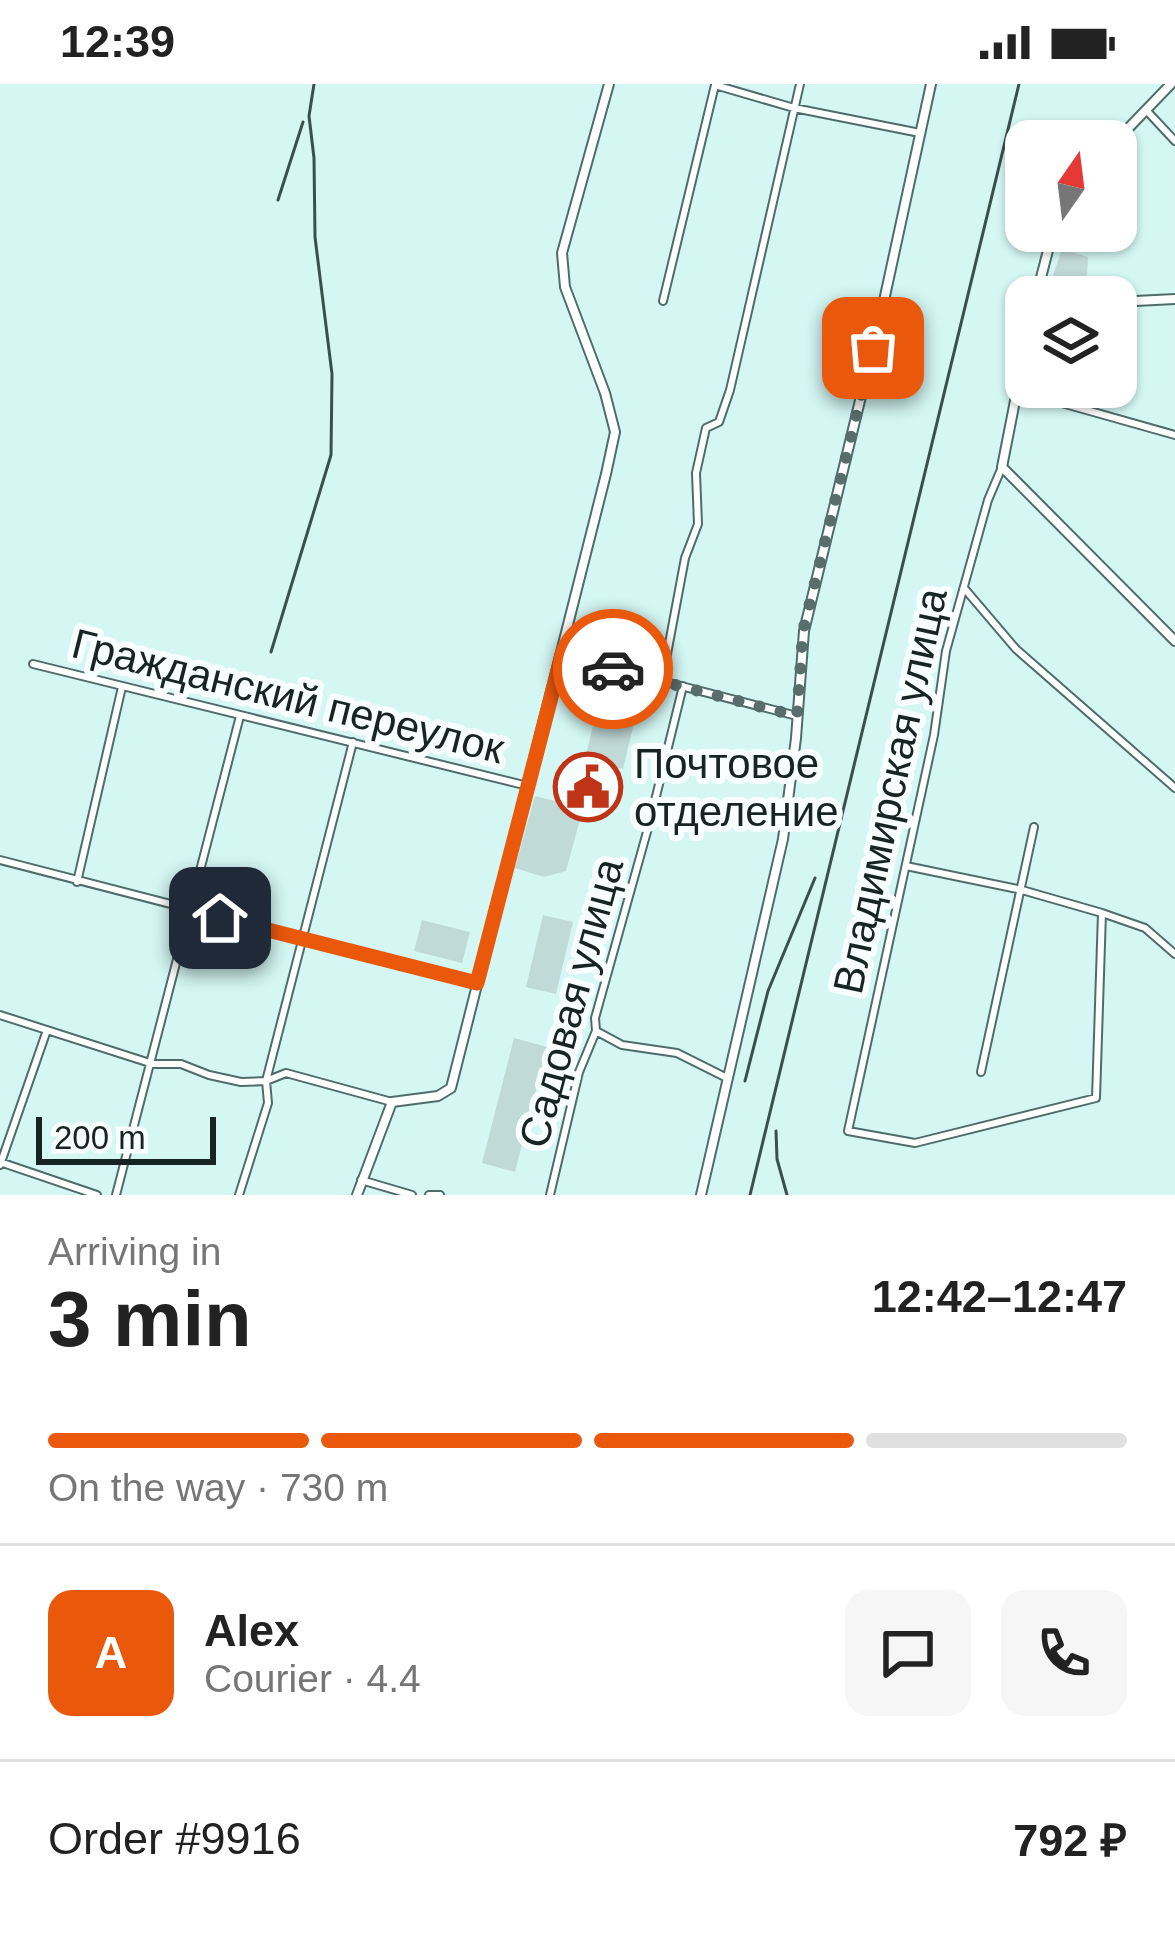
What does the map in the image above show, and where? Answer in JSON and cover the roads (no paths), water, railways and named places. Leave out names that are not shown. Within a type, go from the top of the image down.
[{"type":"street","points":[[0,1015],[153,1064],[181,1064],[208,1076],[266,1081],[286,1073],[389,1106],[438,1096],[451,1088],[615,432],[565,287],[562,253],[610,84]]},
{"type":"street","points":[[662,681],[685,558],[698,524],[696,473],[706,428],[719,422],[730,390],[800,84]]},
{"type":"street","points":[[701,1195],[783,839],[803,631],[882,310],[931,84]]},
{"type":"street","points":[[1136,120],[1172,84]]},
{"type":"street","points":[[663,302],[713,85],[794,108],[920,134]]},
{"type":"street","points":[[1146,110],[1175,141]]},
{"type":"street","points":[[1137,301],[1175,299]]},
{"type":"street","points":[[1014,408],[1002,467],[1175,641]]},
{"type":"street","points":[[1082,408],[1175,435]]},
{"type":"street","name":"Владимирская улица","points":[[1002,467],[988,500],[946,651],[934,735],[848,1131],[915,1142],[1096,1098],[1102,914]]},
{"type":"street","points":[[964,588],[1016,649],[1175,788]]},
{"type":"street","points":[[562,655],[797,716]]},
{"type":"street","name":"Гражданский переулок","points":[[33,664],[528,786]]},
{"type":"street","name":"Садовая улица","points":[[550,1195],[683,686]]},
{"type":"street","points":[[77,882],[122,687]]},
{"type":"street","points":[[116,1195],[240,716]]},
{"type":"street","points":[[239,1195],[268,1103],[266,1081],[353,742]]},
{"type":"street","points":[[981,1072],[1034,827]]},
{"type":"street","points":[[0,860],[477,983]]},
{"type":"street","points":[[905,866],[1022,890],[1145,928],[1175,954]]},
{"type":"street","points":[[596,1031],[622,1045],[677,1053],[728,1078]]},
{"type":"street","points":[[46,1033],[0,1163],[97,1195]]},
{"type":"street","points":[[357,1195],[389,1106]]},
{"type":"street","points":[[361,1180],[412,1195]]},
{"type":"street","points":[[430,1195],[440,1195]]},
{"type":"railway","points":[[271,652],[331,455],[332,374],[315,237],[309,116],[314,84]]},
{"type":"railway","points":[[750,1195],[1019,84]]},
{"type":"railway","points":[[278,200],[303,122]]},
{"type":"railway","points":[[745,1081],[768,991],[815,878]]},
{"type":"railway","points":[[776,1131],[777,1159],[787,1195]]},
{"type":"place","name":"Почтовое отделение","points":[[588,787]]}]
